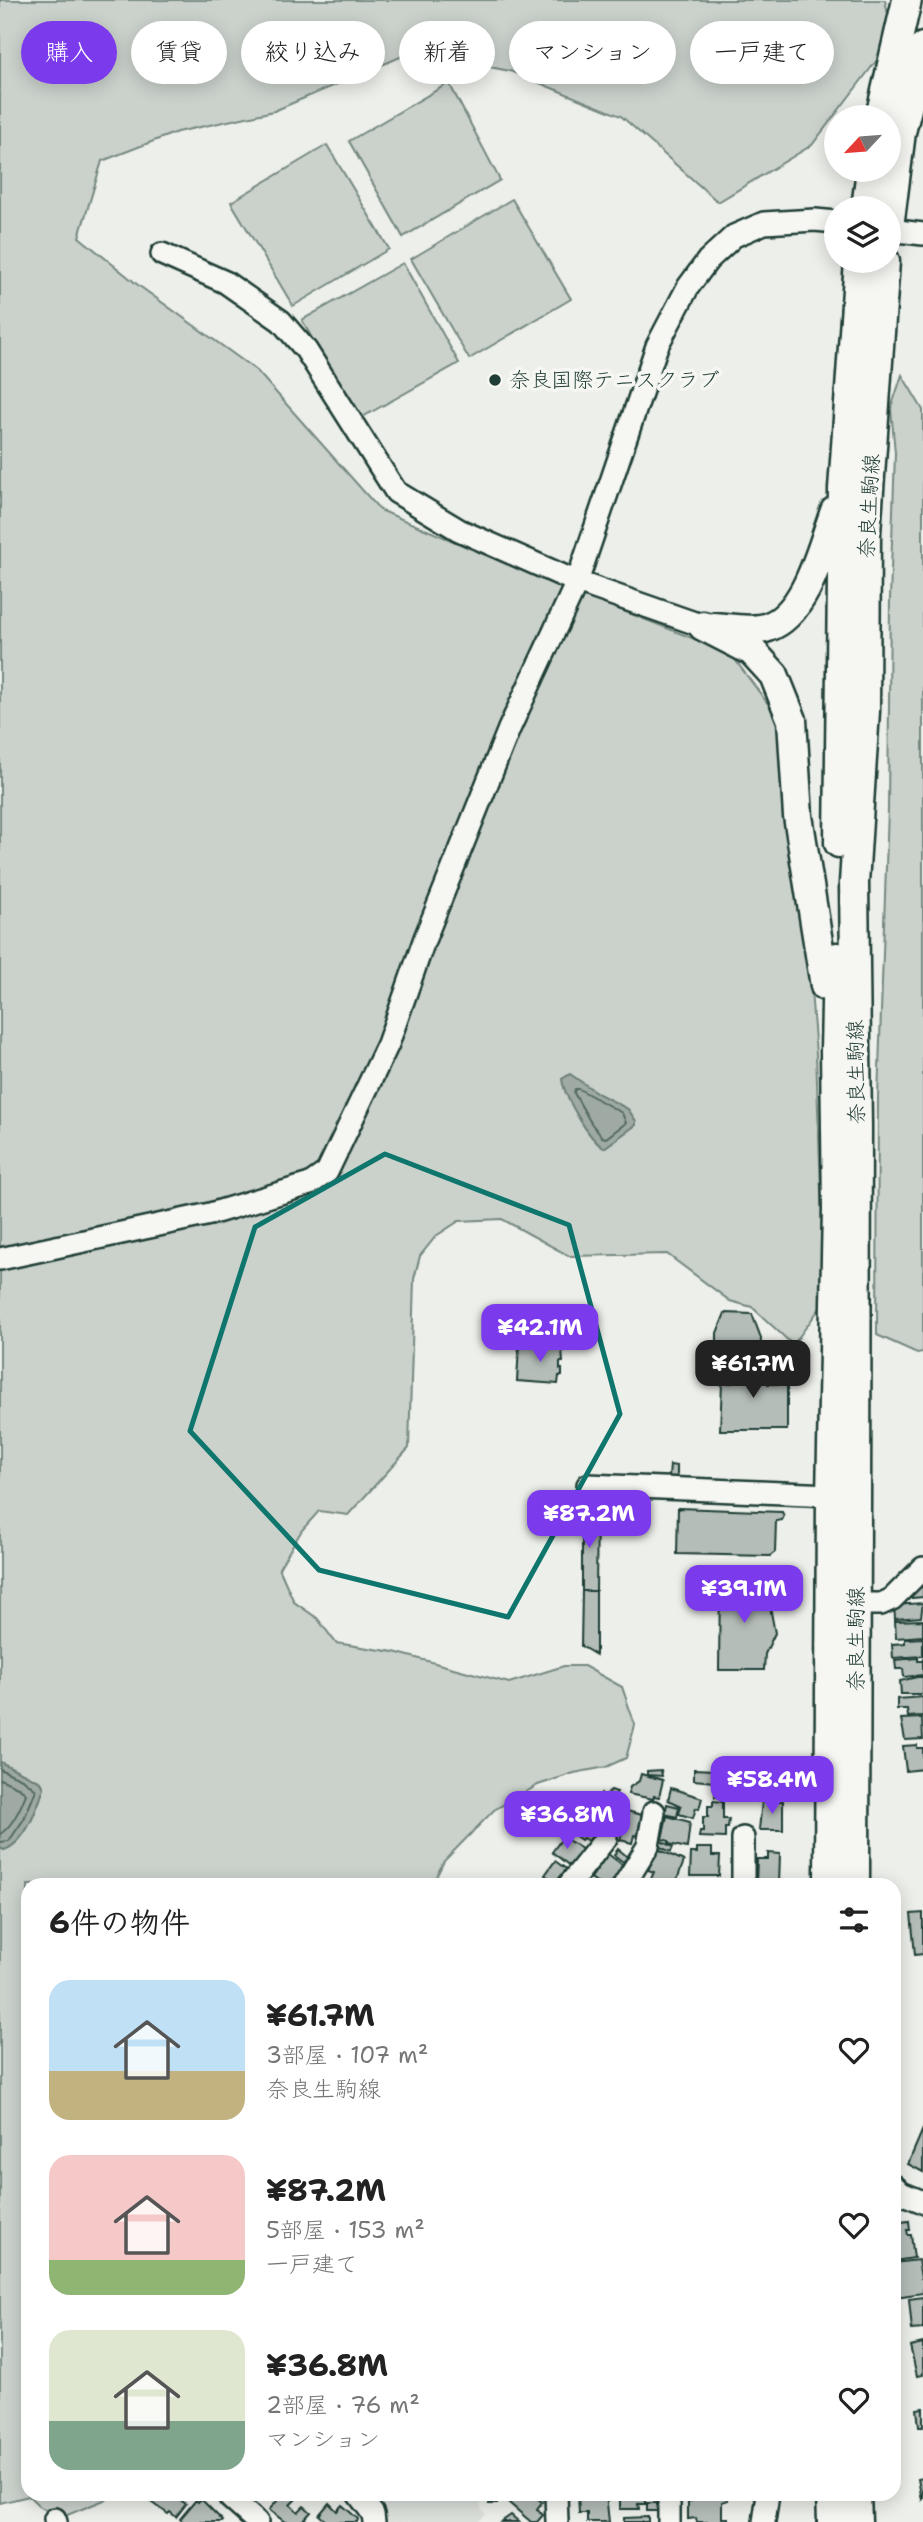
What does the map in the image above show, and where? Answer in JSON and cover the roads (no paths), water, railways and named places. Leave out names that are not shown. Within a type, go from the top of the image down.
[{"type":"main road","points":[[894,105],[907,0]]},
{"type":"main road","points":[[899,105],[923,47]]},
{"type":"main road","points":[[901,116],[923,95]]},
{"type":"main road","name":"奈良生駒線","points":[[829,1878],[831,1495],[837,1209],[835,1051],[843,489],[858,273]]},
{"type":"main road","name":"奈良生駒線","points":[[855,1878],[857,1127],[854,883],[865,711],[866,533],[884,273]]},
{"type":"main road","points":[[703,626],[751,629],[768,627],[786,616],[802,599],[843,489]]},
{"type":"main road","points":[[703,626],[752,651],[774,675],[792,720],[798,816],[835,1051]]},
{"type":"main road","points":[[831,2501],[832,2522]]},
{"type":"main road","points":[[856,2501],[857,2522]]},
{"type":"street","points":[[0,1259],[210,1214],[310,1184],[327,1172],[388,1044],[425,938],[504,741],[577,582],[657,346],[688,287],[708,260],[734,236],[764,223],[824,220]]},
{"type":"street","points":[[901,230],[921,234]]},
{"type":"street","points":[[162,254],[225,282],[281,321],[306,350],[396,492],[459,530],[577,582],[703,626]]},
{"type":"street","points":[[588,1485],[831,1495]]},
{"type":"street","points":[[856,1604],[881,1604],[892,1599],[923,1568]]},
{"type":"street","points":[[628,1878],[648,1846],[654,1812]]},
{"type":"street","points":[[743,1838],[743,1878]]},
{"type":"street","points":[[575,1878],[606,1839]]},
{"type":"street","points":[[901,2193],[923,2202]]},
{"type":"street","points":[[233,2501],[257,2522]]},
{"type":"street","points":[[363,2501],[373,2514],[374,2522]]},
{"type":"street","points":[[556,2501],[557,2522]]},
{"type":"street","points":[[669,2501],[669,2522]]},
{"type":"street","points":[[764,2522],[767,2501]]},
{"type":"water","points":[[570,1074],[599,1094],[628,1109],[636,1125],[604,1148],[591,1136],[567,1096],[562,1079]]},
{"type":"water","points":[[0,1762],[41,1782],[44,1788],[24,1833],[12,1846],[4,1850],[0,1848]]},
{"type":"place","name":"奈良国際テニスクラブ","points":[[495,380]]}]
